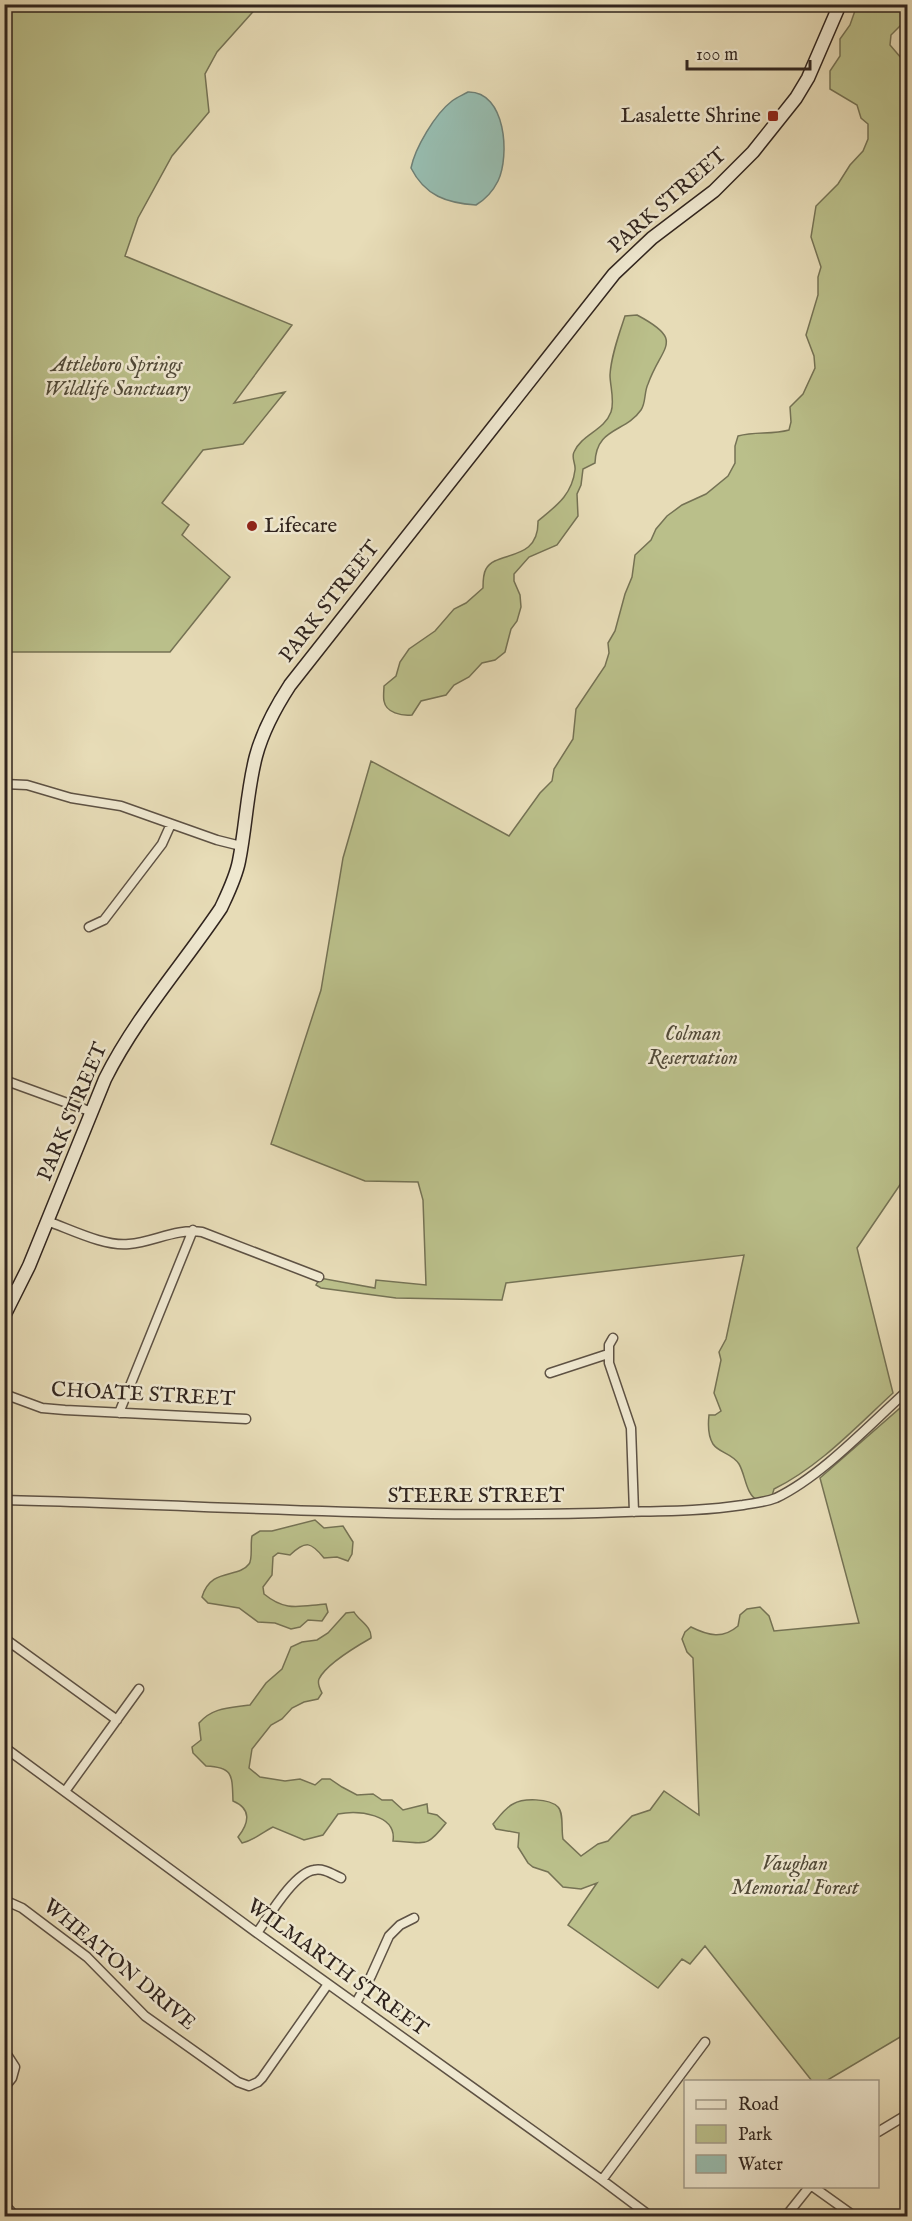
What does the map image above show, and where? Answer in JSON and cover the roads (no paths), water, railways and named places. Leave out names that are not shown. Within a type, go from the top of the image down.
[{"type":"main road","name":"PARK STREET","points":[[4,1316],[10,1288],[47,1221],[105,1079],[133,1029],[221,908],[231,886],[239,862],[256,756],[274,710],[290,685],[614,274],[652,238],[714,191],[753,152],[796,98],[808,78],[840,4]]},
{"type":"street","points":[[4,784],[27,785],[71,798],[121,806],[171,825],[241,846]]},
{"type":"street","points":[[89,927],[104,920],[162,844],[171,825]]},
{"type":"street","points":[[4,1080],[92,1112]]},
{"type":"street","points":[[47,1221],[119,1245],[193,1230],[212,1234],[319,1277]]},
{"type":"street","points":[[119,1413],[193,1230]]},
{"type":"street","points":[[613,1338],[608,1354],[609,1363],[631,1428],[634,1512]]},
{"type":"street","points":[[550,1373],[608,1354]]},
{"type":"street","name":"STEERE STREET","points":[[4,1500],[432,1515],[634,1512],[725,1508],[774,1499],[799,1485],[908,1390]]},
{"type":"street","name":"CHOATE STREET","points":[[4,1394],[42,1408],[246,1419]]},
{"type":"street","points":[[4,1638],[117,1720]]},
{"type":"street","points":[[66,1790],[139,1689]]},
{"type":"street","name":"WILMARTH STREET","points":[[4,1747],[650,2217]]},
{"type":"street","points":[[257,1933],[294,1882],[304,1874],[313,1870],[324,1870],[341,1878]]},
{"type":"street","name":"WHEATON DRIVE","points":[[4,1900],[22,1908],[96,1965],[145,2016],[238,2082],[249,2086],[262,2078],[328,1984]]},
{"type":"street","points":[[356,2003],[389,1936],[400,1925],[414,1918]]},
{"type":"street","points":[[602,2180],[705,2042]]},
{"type":"street","points":[[4,2050],[15,2067],[12,2078],[4,2088]]},
{"type":"street","points":[[879,2131],[908,2114]]},
{"type":"street","points":[[786,2217],[810,2188]]},
{"type":"street","points":[[812,2188],[854,2217]]},
{"type":"street","points":[[4,2204],[15,2217]]},
{"type":"water","points":[[468,92],[481,95],[490,102],[502,127],[504,142],[502,170],[498,181],[489,195],[476,205],[446,200],[438,196],[423,185],[411,168],[421,141],[439,114],[452,101]]},
{"type":"place","name":"Lasalette Shrine","points":[[773,116]]},
{"type":"place","name":"Lifecare","points":[[252,526]]},
{"type":"park label","name":"Attleboro Springs Wildlife Sanctuary","points":[[117,377]]},
{"type":"park label","name":"Colman Reservation","points":[[693,1046]]},
{"type":"park label","name":"Vaughan Memorial Forest","points":[[795,1876]]}]
